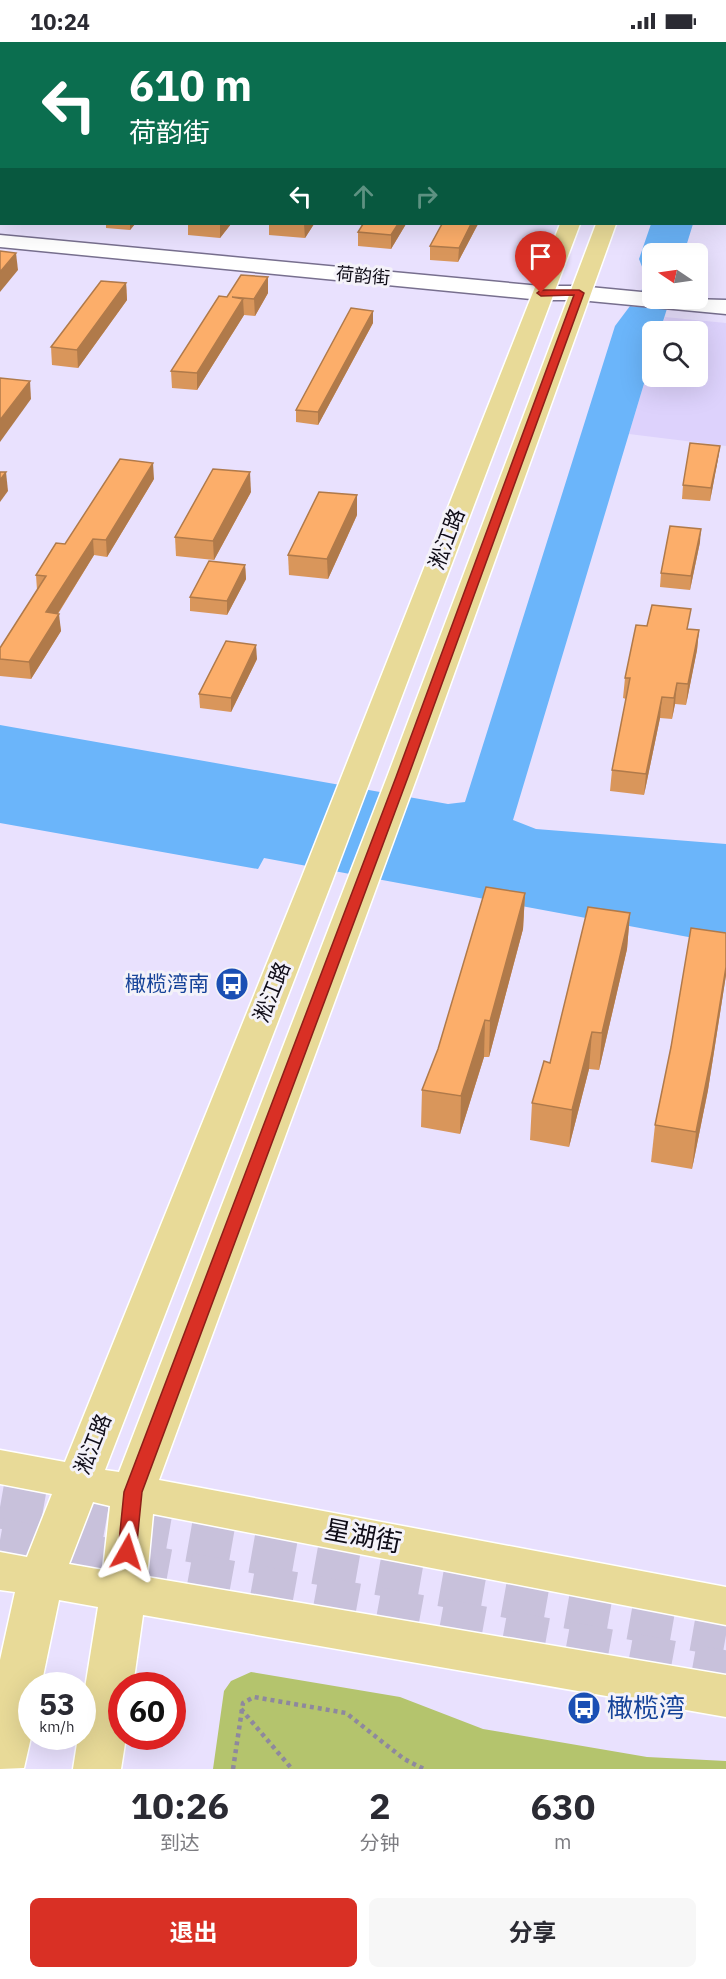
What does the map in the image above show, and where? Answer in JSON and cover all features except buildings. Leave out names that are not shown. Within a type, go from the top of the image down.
[{"type":"main road","name":"淞江路","points":[[0,1768],[21,1574],[78,1481],[317,879],[541,293],[570,225]]},
{"type":"main road","name":"淞江路","points":[[97,1769],[123,1592],[133,1492],[402,777],[606,225]]},
{"type":"main road","name":"星湖街","points":[[0,1467],[726,1606]]},
{"type":"main road","points":[[21,1574],[726,1696]]},
{"type":"street","name":"荷韵街","points":[[0,241],[541,293],[579,293],[726,307]]},
{"type":"path","points":[[233,1769],[241,1709],[246,1700],[254,1696],[346,1713],[404,1759],[424,1769]]},
{"type":"path","points":[[241,1709],[292,1769]]},
{"type":"shaded area","points":[[665,317],[706,321],[664,321]]},
{"type":"shaded area","points":[[708,321],[726,323],[726,446],[629,434],[643,387],[708,387]]},
{"type":"green space","points":[[251,1672],[400,1697],[483,1729],[647,1757],[726,1761],[726,1769],[213,1769],[224,1691],[231,1681]]},
{"type":"water","points":[[651,225],[693,225],[687,243],[644,243]]},
{"type":"water","points":[[642,250],[642,267],[639,259]]},
{"type":"water","points":[[642,289],[642,309],[667,309],[663,321],[642,321],[643,387],[513,820],[536,829],[726,844],[726,944],[264,858],[258,869],[0,823],[0,725],[448,804],[465,802],[615,326],[630,306],[636,307]]},
{"type":"tunnel","points":[[0,1507],[726,1635]]},
{"type":"tunnel","points":[[0,1540],[726,1672]]},
{"type":"place","name":"橄榄湾南","points":[[232,984]]},
{"type":"place","name":"橄榄湾","points":[[584,1708]]},
{"type":"route","points":[[127,1552],[133,1492],[402,777],[579,293],[541,293]]}]
